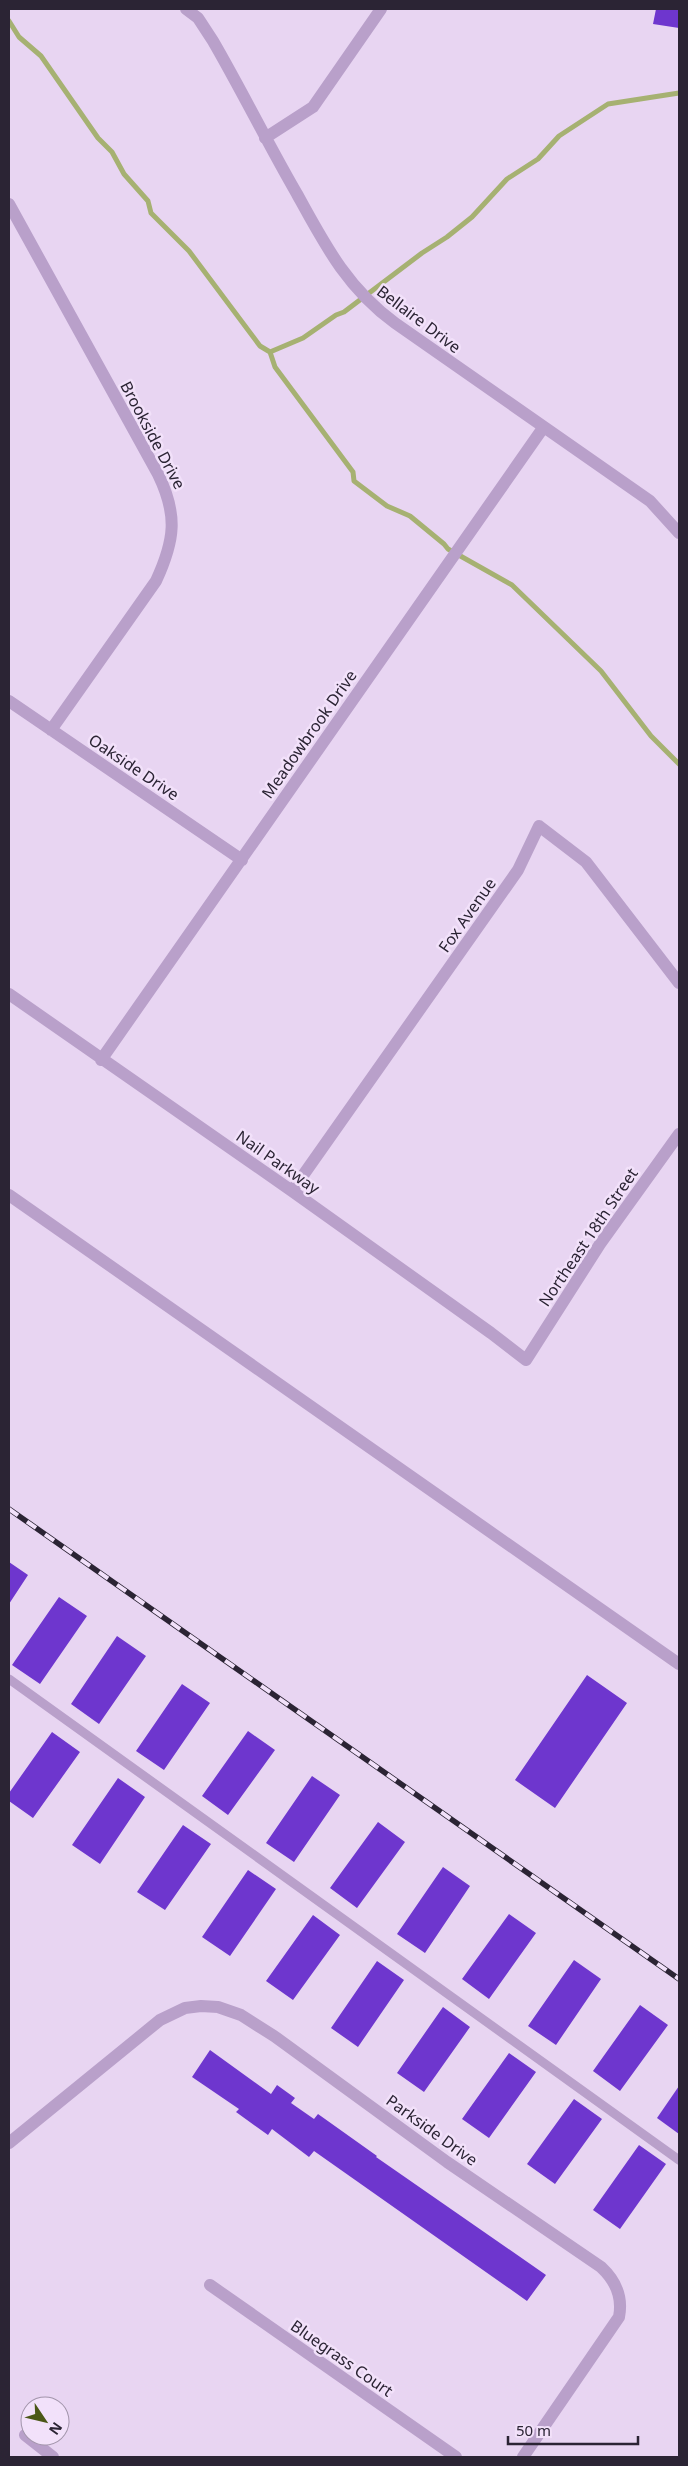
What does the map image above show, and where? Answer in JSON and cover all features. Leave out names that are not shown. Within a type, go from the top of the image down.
[{"type":"street","name":"Bellaire Drive","points":[[186,9],[198,18],[213,41],[326,248],[355,288],[384,315],[650,501],[679,533]]},
{"type":"street","points":[[265,138],[313,107],[382,9]]},
{"type":"street","name":"Brookside Drive","points":[[9,204],[158,474],[167,492],[173,523],[168,553],[156,581],[51,730]]},
{"type":"street","name":"Meadowbrook Drive","points":[[101,1060],[543,428]]},
{"type":"street","name":"Oakside Drive","points":[[9,701],[242,860]]},
{"type":"street","name":"Fox Avenue","points":[[292,1191],[518,870],[539,826],[586,862],[679,982]]},
{"type":"street","name":"Nail Parkway","points":[[9,994],[101,1060],[292,1191],[491,1332],[526,1360]]},
{"type":"street","name":"Northeast 18th Street","points":[[526,1360],[600,1244],[679,1134]]},
{"type":"street","points":[[9,1194],[679,1664]]},
{"type":"street","name":"Parkside Drive","points":[[9,2143],[160,2020],[185,2008],[218,2006],[241,2016],[274,2036],[447,2162],[601,2267],[618,2290],[621,2306],[619,2317],[523,2457]]},
{"type":"street","name":"Bluegrass Court","points":[[210,2285],[456,2457]]},
{"type":"street","points":[[39,2446],[53,2457]]},
{"type":"lane","points":[[9,1679],[679,2160]]},
{"type":"building","points":[[656,9],[679,9],[679,28],[653,24]]},
{"type":"building","points":[[9,1562],[28,1575],[9,1604]]},
{"type":"building","points":[[59,1597],[87,1616],[40,1684],[12,1665]]},
{"type":"building","points":[[117,1636],[146,1656],[99,1724],[71,1704]]},
{"type":"building","points":[[587,1675],[627,1703],[555,1808],[515,1780]]},
{"type":"building","points":[[182,1684],[210,1703],[164,1770],[136,1751]]},
{"type":"building","points":[[248,1731],[275,1750],[228,1815],[202,1796]]},
{"type":"building","points":[[52,1732],[80,1752],[33,1818],[9,1801],[9,1793]]},
{"type":"building","points":[[312,1776],[340,1795],[294,1862],[266,1843]]},
{"type":"building","points":[[118,1778],[145,1797],[100,1864],[72,1845]]},
{"type":"building","points":[[378,1822],[405,1842],[357,1908],[330,1888]]},
{"type":"building","points":[[183,1825],[211,1844],[165,1910],[137,1892]]},
{"type":"building","points":[[443,1867],[470,1886],[425,1953],[397,1934]]},
{"type":"building","points":[[248,1870],[276,1889],[230,1956],[202,1937]]},
{"type":"building","points":[[509,1914],[536,1933],[489,1999],[462,1979]]},
{"type":"building","points":[[313,1915],[340,1935],[293,2000],[266,1981]]},
{"type":"building","points":[[574,1960],[601,1979],[556,2045],[528,2026]]},
{"type":"building","points":[[377,1961],[404,1980],[358,2047],[331,2028]]},
{"type":"building","points":[[640,2005],[668,2025],[620,2091],[593,2071]]},
{"type":"building","points":[[443,2007],[470,2027],[424,2092],[397,2073]]},
{"type":"building","points":[[210,2050],[271,2094],[277,2085],[295,2098],[291,2103],[314,2119],[318,2114],[376,2157],[546,2275],[527,2301],[314,2151],[309,2157],[272,2129],[268,2135],[236,2112],[239,2109],[192,2077]]},
{"type":"building","points":[[509,2053],[536,2072],[489,2138],[462,2119]]},
{"type":"building","points":[[679,2086],[679,2134],[657,2118]]},
{"type":"building","points":[[574,2099],[602,2119],[555,2184],[527,2164]]},
{"type":"building","points":[[639,2145],[666,2164],[620,2229],[593,2210]]},
{"type":"waterway","points":[[9,21],[19,37],[41,56],[98,138],[112,152],[124,174],[148,201],[151,213],[189,251],[260,346],[270,352],[275,367],[353,472],[354,481],[387,506],[410,516],[448,549],[512,585],[601,671],[651,736],[679,764]]},
{"type":"waterway","points":[[270,352],[303,338],[336,315],[344,312],[422,253],[447,237],[472,217],[507,179],[538,159],[559,136],[608,104],[679,93]]},
{"type":"railway","points":[[9,1509],[679,1979]]}]
